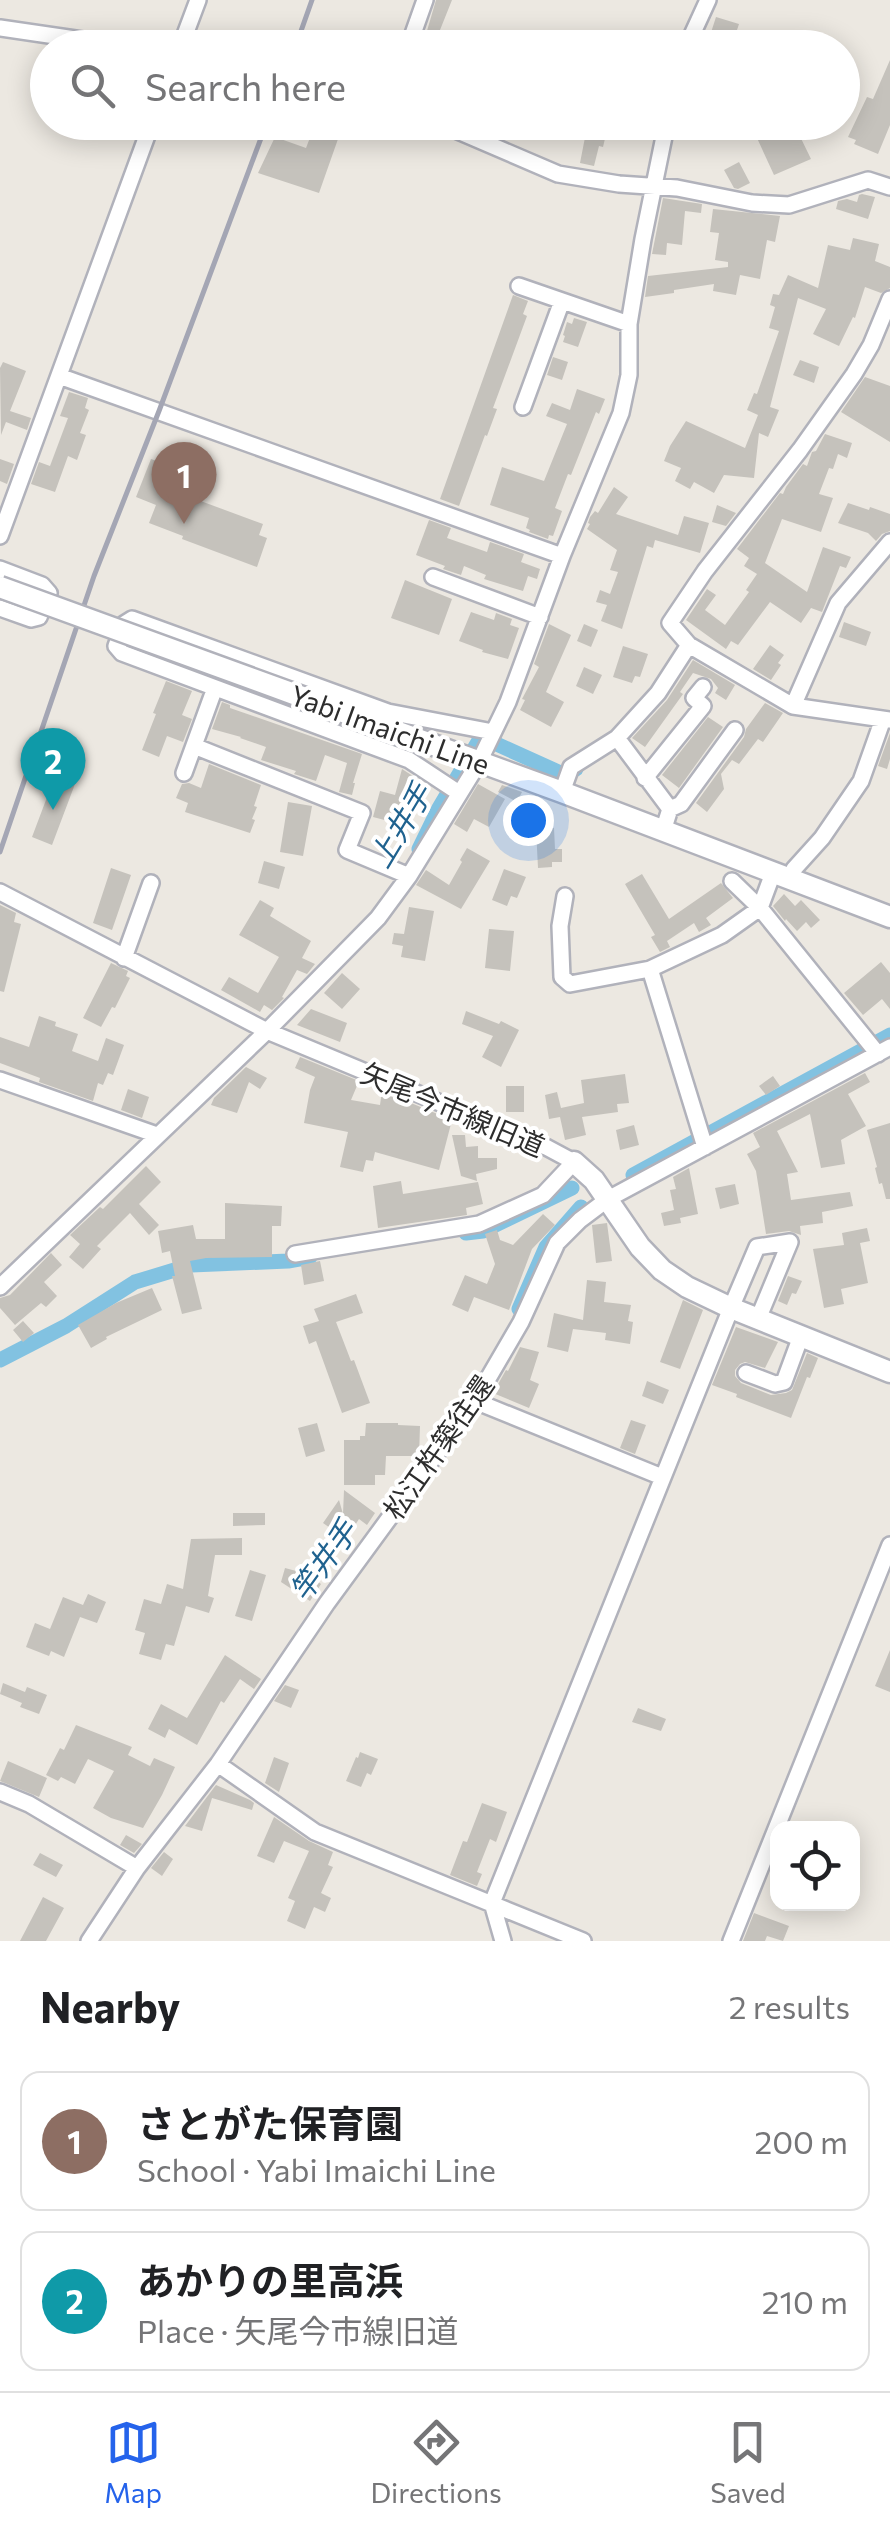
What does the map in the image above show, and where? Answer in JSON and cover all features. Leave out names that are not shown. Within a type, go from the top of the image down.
[{"type":"main road","name":"Yabi Imaichi Line","points":[[0,588],[562,792],[890,917]]},
{"type":"main road","name":"矢尾今市線旧道","points":[[574,1162],[594,1180],[640,1247],[662,1270],[731,1308],[890,1372]]},
{"type":"street","points":[[187,30],[198,0]]},
{"type":"street","points":[[414,30],[425,0]]},
{"type":"street","points":[[694,30],[708,0]]},
{"type":"street","points":[[0,28],[30,32]]},
{"type":"street","points":[[0,536],[145,140]]},
{"type":"street","points":[[479,140],[558,174],[752,203],[789,204],[868,180],[890,187]]},
{"type":"street","points":[[0,1287],[267,1031],[378,918],[409,876],[478,762],[508,702],[562,556],[622,414],[642,239],[664,140]]},
{"type":"street","points":[[519,286],[630,324]]},
{"type":"street","points":[[565,896],[560,926],[562,977],[570,984],[650,969],[722,935],[760,908],[782,876],[822,838],[861,782],[886,719],[793,706],[688,645],[670,623],[854,374],[890,299]]},
{"type":"street","points":[[523,407],[562,301]]},
{"type":"street","points":[[58,376],[562,556]]},
{"type":"street","points":[[793,706],[838,602],[890,542]]},
{"type":"street","points":[[0,569],[42,585],[49,593],[39,617],[31,619],[0,608]]},
{"type":"street","points":[[433,578],[540,618]]},
{"type":"street","points":[[459,793],[409,760],[122,653],[116,646],[124,624],[132,619],[388,712],[494,732]]},
{"type":"street","points":[[562,792],[572,767],[617,738],[658,693],[688,645]]},
{"type":"street","points":[[645,778],[703,706],[694,698],[703,687]]},
{"type":"street","points":[[184,773],[212,696]]},
{"type":"street","points":[[663,831],[670,809],[681,804],[735,730]]},
{"type":"street","points":[[617,738],[670,809]]},
{"type":"street","points":[[194,746],[362,813],[348,850],[409,876]]},
{"type":"street","points":[[608,1199],[884,1051],[732,881]]},
{"type":"street","points":[[124,958],[151,883]]},
{"type":"street","name":"矢尾今市線旧道","points":[[0,892],[267,1031],[574,1162]]},
{"type":"street","points":[[650,969],[705,1147]]},
{"type":"street","points":[[0,1080],[158,1135]]},
{"type":"street","points":[[295,1254],[479,1224],[543,1195],[574,1162]]},
{"type":"street","name":"松江杵築往還","points":[[89,1941],[137,1868],[218,1764],[327,1602],[475,1402],[521,1322],[557,1243],[608,1199]]},
{"type":"street","points":[[503,1941],[492,1903],[731,1308],[757,1247],[790,1242],[758,1319]]},
{"type":"street","points":[[746,1373],[775,1384],[784,1382],[801,1336]]},
{"type":"street","points":[[475,1402],[662,1477]]},
{"type":"street","points":[[731,1941],[890,1545]]},
{"type":"street","points":[[218,1764],[315,1832],[583,1941]]},
{"type":"street","points":[[0,1792],[29,1804],[137,1868]]},
{"type":"building","points":[[436,0],[452,0],[440,30],[427,30]]},
{"type":"building","points":[[716,17],[739,24],[737,30],[712,30]]},
{"type":"building","points":[[890,60],[890,125],[878,154],[854,144],[860,140],[860,112],[867,97],[873,99]]},
{"type":"building","points":[[274,140],[306,148],[309,140],[338,140],[319,193],[258,173]]},
{"type":"building","points":[[584,140],[605,140],[594,166],[580,163]]},
{"type":"building","points":[[758,140],[802,140],[811,159],[774,175]]},
{"type":"building","points":[[739,162],[750,183],[738,189],[724,170]]},
{"type":"building","points":[[862,194],[875,197],[868,219],[836,209],[838,201],[857,202]]},
{"type":"building","points":[[663,198],[702,204],[701,213],[685,211],[682,245],[667,243],[666,255],[652,254]]},
{"type":"building","points":[[713,209],[780,216],[775,242],[767,240],[760,279],[740,275],[736,295],[713,291],[714,284],[645,297],[648,276],[728,267],[728,262],[715,260],[719,233],[710,232]]},
{"type":"building","points":[[853,238],[879,244],[875,261],[890,267],[890,288],[881,293],[865,287],[855,318],[839,346],[813,334],[826,309],[798,298],[770,407],[779,410],[768,437],[759,433],[754,478],[724,475],[714,493],[694,482],[690,489],[675,481],[681,468],[664,461],[686,421],[745,448],[758,415],[747,410],[754,393],[757,394],[779,331],[769,328],[775,307],[770,305],[773,294],[779,295],[788,275],[818,288],[828,245],[850,250]]},
{"type":"building","points":[[513,295],[528,301],[523,314],[527,316],[493,408],[497,409],[459,506],[440,499]]},
{"type":"building","points":[[574,318],[587,322],[578,347],[563,342],[567,322],[572,324]]},
{"type":"building","points":[[553,357],[568,362],[562,380],[547,375]]},
{"type":"building","points":[[800,360],[819,367],[814,383],[793,375]]},
{"type":"building","points":[[3,362],[26,371],[10,411],[31,418],[27,430],[6,422],[1,435],[0,368]]},
{"type":"building","points":[[865,377],[890,386],[890,442],[841,412]]},
{"type":"building","points":[[577,389],[605,399],[571,475],[568,474],[555,508],[562,511],[553,536],[548,539],[529,532],[529,518],[490,505],[502,467],[544,481],[567,424],[546,416],[552,403],[570,410]]},
{"type":"building","points":[[69,392],[88,398],[85,408],[89,410],[80,433],[86,435],[77,460],[68,456],[55,492],[31,484],[39,462],[50,466],[68,418],[60,416]]},
{"type":"building","points":[[825,434],[852,443],[847,458],[838,454],[819,494],[833,498],[821,532],[782,519],[765,563],[807,592],[823,547],[851,557],[846,568],[840,566],[822,612],[811,608],[801,623],[770,602],[738,645],[731,641],[726,649],[686,620],[707,589],[716,595],[705,610],[725,625],[757,574],[744,566],[749,558],[737,549],[803,464],[807,466]]},
{"type":"building","points":[[0,459],[14,464],[7,484],[0,481]]},
{"type":"building","points":[[151,459],[195,474],[187,496],[263,524],[259,535],[267,538],[257,567],[149,523],[156,505],[136,497]]},
{"type":"building","points":[[614,487],[628,497],[616,514],[678,535],[684,516],[709,523],[700,553],[655,540],[653,548],[647,546],[622,629],[601,621],[607,605],[596,602],[600,590],[610,594],[618,572],[610,570],[617,550],[587,529],[590,517],[595,511],[598,513]]},
{"type":"building","points":[[848,503],[890,514],[890,531],[876,541],[868,533],[838,523]]},
{"type":"building","points":[[717,505],[736,513],[726,526],[712,522]]},
{"type":"building","points":[[429,520],[451,528],[447,538],[487,552],[490,542],[524,554],[521,562],[540,569],[537,579],[528,576],[523,591],[484,579],[486,575],[464,566],[461,575],[416,555]]},
{"type":"building","points":[[405,580],[452,599],[439,635],[391,618]]},
{"type":"building","points":[[471,612],[494,620],[496,613],[512,619],[510,625],[519,628],[508,659],[459,641]]},
{"type":"building","points":[[844,622],[871,632],[866,646],[839,637]]},
{"type":"building","points":[[549,624],[571,635],[546,692],[564,702],[551,727],[520,710],[539,667],[534,664]]},
{"type":"building","points":[[584,624],[598,630],[591,647],[577,641]]},
{"type":"building","points":[[770,645],[784,655],[771,680],[753,669]]},
{"type":"building","points":[[623,646],[648,654],[640,677],[635,676],[632,683],[613,677]]},
{"type":"building","points":[[693,660],[735,685],[726,700],[715,693],[718,688],[711,679],[693,673],[680,692],[683,694],[645,747],[632,738],[667,700]]},
{"type":"building","points":[[584,667],[602,675],[593,694],[576,686]]},
{"type":"building","points":[[166,681],[192,691],[182,715],[192,719],[183,742],[167,736],[159,757],[142,750]]},
{"type":"building","points":[[222,702],[362,754],[352,795],[339,792],[347,763],[325,755],[316,781],[261,760],[266,747],[212,729]]},
{"type":"building","points":[[765,703],[783,713],[763,742],[758,739],[739,764],[732,760],[721,774],[724,789],[707,812],[696,803]]},
{"type":"building","points":[[708,717],[723,727],[679,788],[662,775]]},
{"type":"building","points":[[890,733],[890,759],[887,769],[878,766]]},
{"type":"building","points":[[209,764],[261,785],[250,833],[185,812],[188,803],[176,798],[182,784],[201,788]]},
{"type":"building","points":[[402,769],[416,778],[409,807],[401,805],[396,823],[373,817],[380,791],[395,795]]},
{"type":"building","points":[[55,776],[75,784],[52,845],[32,837]]},
{"type":"building","points":[[478,784],[505,799],[489,827],[474,819],[467,832],[454,824]]},
{"type":"building","points":[[502,785],[522,792],[517,802],[498,792]]},
{"type":"building","points":[[288,802],[312,806],[303,856],[280,852]]},
{"type":"building","points":[[554,828],[555,849],[562,849],[562,862],[538,868],[536,829]]},
{"type":"building","points":[[467,848],[490,861],[461,909],[416,885],[426,870],[449,885]]},
{"type":"building","points":[[264,861],[285,867],[279,889],[258,883]]},
{"type":"building","points":[[111,868],[131,875],[112,930],[93,923]]},
{"type":"building","points":[[504,869],[526,877],[517,898],[511,896],[507,906],[492,900]]},
{"type":"building","points":[[642,874],[669,919],[721,883],[733,898],[706,918],[711,925],[699,932],[694,923],[667,941],[670,947],[660,952],[651,937],[655,935],[625,884]]},
{"type":"building","points":[[784,894],[795,906],[801,900],[820,920],[811,928],[806,922],[797,931],[773,906]]},
{"type":"building","points":[[260,900],[274,908],[270,916],[311,941],[302,958],[315,964],[307,974],[297,970],[284,998],[272,1010],[264,1005],[260,1012],[221,990],[229,977],[258,993],[279,957],[239,935]]},
{"type":"building","points":[[0,905],[16,913],[14,922],[21,924],[4,992],[0,991]]},
{"type":"building","points":[[409,907],[434,911],[425,961],[401,957],[403,946],[392,944],[394,933],[404,934]]},
{"type":"building","points":[[489,929],[514,931],[510,971],[485,968]]},
{"type":"building","points":[[881,962],[890,973],[890,1009],[882,999],[863,1015],[844,993]]},
{"type":"building","points":[[111,963],[128,971],[126,976],[130,978],[101,1027],[83,1018]]},
{"type":"building","points":[[342,973],[360,989],[342,1009],[324,993]]},
{"type":"building","points":[[311,1009],[347,1023],[340,1042],[297,1025]]},
{"type":"building","points":[[466,1011],[519,1030],[501,1067],[482,1057],[493,1036],[462,1024]]},
{"type":"building","points":[[39,1016],[78,1034],[72,1051],[98,1061],[106,1038],[124,1045],[113,1075],[108,1073],[103,1085],[98,1083],[93,1101],[0,1063],[0,1037],[29,1047]]},
{"type":"building","points":[[300,1057],[359,1081],[351,1100],[380,1105],[382,1091],[452,1120],[439,1170],[375,1152],[373,1161],[366,1160],[363,1172],[340,1167],[348,1132],[304,1123],[315,1077],[295,1068]]},
{"type":"building","points":[[246,1067],[267,1078],[260,1089],[249,1082],[237,1113],[211,1105],[214,1098]]},
{"type":"building","points":[[865,1073],[870,1082],[848,1094],[866,1126],[841,1140],[845,1164],[821,1168],[810,1114],[777,1131],[798,1172],[787,1174],[791,1200],[850,1192],[853,1206],[822,1212],[823,1223],[800,1226],[801,1235],[789,1231],[766,1234],[756,1171],[747,1154],[760,1147],[753,1133]]},
{"type":"building","points":[[625,1074],[629,1103],[617,1104],[618,1112],[582,1117],[586,1135],[565,1140],[560,1117],[549,1119],[545,1095],[557,1092],[561,1108],[584,1103],[581,1080]]},
{"type":"building","points":[[773,1076],[780,1086],[766,1095],[759,1086]]},
{"type":"building","points":[[506,1086],[524,1086],[524,1112],[506,1112]]},
{"type":"building","points":[[128,1089],[149,1097],[142,1118],[121,1110]]},
{"type":"building","points":[[890,1123],[890,1199],[886,1199],[867,1130]]},
{"type":"building","points":[[634,1125],[639,1145],[620,1150],[616,1130]]},
{"type":"building","points":[[452,1135],[465,1135],[466,1147],[478,1146],[478,1158],[497,1158],[497,1169],[476,1174],[477,1181],[461,1176]]},
{"type":"building","points":[[146,1166],[161,1182],[139,1204],[159,1225],[149,1235],[130,1213],[97,1246],[101,1249],[83,1269],[69,1257],[80,1244],[70,1235]]},
{"type":"building","points":[[689,1168],[698,1214],[664,1226],[661,1213],[674,1210],[670,1190],[676,1189],[673,1177]]},
{"type":"building","points":[[401,1181],[403,1194],[478,1182],[483,1204],[466,1208],[467,1215],[378,1228],[373,1186]]},
{"type":"building","points":[[735,1184],[739,1204],[720,1209],[715,1188]]},
{"type":"building","points":[[225,1203],[282,1206],[281,1226],[272,1226],[272,1257],[190,1261],[202,1309],[182,1314],[170,1251],[162,1253],[158,1231],[193,1225],[196,1239],[225,1239]]},
{"type":"building","points":[[543,1214],[555,1225],[532,1249],[509,1310],[474,1297],[468,1312],[452,1305],[465,1275],[487,1284],[495,1264],[485,1234],[497,1230],[500,1240],[513,1245]]},
{"type":"building","points":[[607,1223],[612,1261],[596,1263],[592,1225]]},
{"type":"building","points":[[867,1228],[870,1241],[860,1243],[868,1283],[841,1289],[844,1304],[824,1308],[813,1249],[844,1245],[842,1233]]},
{"type":"building","points":[[51,1253],[62,1265],[44,1282],[57,1296],[46,1307],[41,1303],[15,1325],[0,1308],[0,1298],[10,1295]]},
{"type":"building","points":[[320,1261],[324,1281],[304,1285],[301,1265]]},
{"type":"building","points":[[788,1276],[802,1281],[787,1305],[778,1301]]},
{"type":"building","points":[[587,1280],[606,1282],[604,1302],[631,1305],[630,1344],[605,1340],[606,1333],[573,1329],[568,1352],[547,1347],[554,1313],[583,1320]]},
{"type":"building","points":[[152,1288],[162,1310],[91,1348],[78,1325]]},
{"type":"building","points":[[356,1294],[363,1313],[336,1322],[370,1403],[342,1413],[316,1341],[309,1344],[303,1326],[319,1321],[314,1309]]},
{"type":"building","points":[[683,1300],[703,1310],[680,1369],[660,1362]]},
{"type":"building","points":[[23,1321],[34,1333],[23,1342],[13,1330]]},
{"type":"building","points":[[736,1327],[778,1342],[765,1368],[745,1362],[735,1370],[741,1383],[771,1395],[792,1390],[807,1353],[818,1358],[791,1418],[712,1385]]},
{"type":"building","points":[[520,1347],[539,1352],[530,1380],[539,1384],[529,1408],[493,1393]]},
{"type":"building","points":[[647,1381],[669,1390],[663,1404],[642,1396]]},
{"type":"building","points":[[631,1420],[646,1425],[635,1454],[620,1448]]},
{"type":"building","points":[[317,1423],[325,1451],[306,1457],[298,1428]]},
{"type":"building","points":[[366,1423],[420,1426],[419,1456],[386,1456],[385,1475],[375,1475],[375,1485],[344,1485],[344,1440],[360,1440],[360,1436],[365,1436]]},
{"type":"building","points":[[344,1490],[375,1513],[367,1525],[359,1519],[346,1539],[323,1523],[339,1500],[343,1514]]},
{"type":"building","points":[[233,1513],[265,1513],[265,1525],[233,1526]]},
{"type":"building","points":[[242,1538],[242,1555],[215,1555],[208,1596],[214,1598],[209,1613],[186,1606],[174,1646],[166,1644],[161,1660],[139,1654],[145,1633],[135,1630],[144,1599],[161,1604],[167,1584],[183,1589],[191,1539]]},
{"type":"building","points":[[305,1563],[322,1574],[317,1581],[321,1584],[310,1601],[281,1582],[285,1568],[300,1572]]},
{"type":"building","points":[[250,1570],[266,1575],[252,1621],[235,1616]]},
{"type":"building","points":[[88,1594],[106,1602],[97,1623],[80,1617],[64,1657],[26,1647],[35,1623],[50,1629],[63,1597],[83,1605]]},
{"type":"building","points":[[890,1650],[890,1692],[875,1686]]},
{"type":"building","points":[[225,1655],[261,1679],[254,1689],[240,1679],[224,1703],[221,1701],[197,1745],[169,1729],[165,1738],[148,1729],[161,1704],[187,1718]]},
{"type":"building","points":[[3,1683],[47,1695],[39,1714],[0,1694]]},
{"type":"building","points":[[285,1685],[299,1690],[291,1708],[274,1701]]},
{"type":"building","points":[[638,1708],[666,1719],[661,1731],[632,1722]]},
{"type":"building","points":[[76,1725],[132,1747],[128,1755],[150,1766],[154,1758],[175,1767],[143,1828],[93,1808],[114,1771],[88,1759],[75,1784],[46,1775]]},
{"type":"building","points":[[360,1752],[378,1759],[361,1787],[346,1781]]},
{"type":"building","points":[[274,1757],[289,1763],[279,1792],[265,1783]]},
{"type":"building","points":[[8,1761],[47,1778],[39,1797],[0,1781]]},
{"type":"building","points":[[216,1785],[250,1800],[254,1803],[252,1810],[212,1798],[202,1831],[185,1826]]},
{"type":"building","points":[[482,1803],[507,1812],[496,1842],[490,1839],[477,1872],[482,1874],[477,1886],[450,1875]]},
{"type":"building","points":[[274,1817],[333,1852],[328,1865],[333,1867],[321,1893],[331,1898],[325,1912],[314,1907],[305,1929],[287,1921],[295,1901],[288,1898],[309,1851],[284,1841],[274,1863],[257,1856]]},
{"type":"building","points":[[126,1835],[142,1844],[134,1853],[120,1845]]},
{"type":"building","points":[[164,1852],[173,1859],[162,1876],[151,1868]]},
{"type":"building","points":[[40,1853],[63,1865],[56,1877],[33,1865]]},
{"type":"building","points":[[43,1897],[64,1908],[46,1941],[20,1941]]},
{"type":"building","points":[[754,1913],[789,1926],[783,1941],[767,1936],[765,1941],[743,1941]]},
{"type":"waterway","name":"上井手","points":[[419,849],[481,737],[565,775],[576,769]]},
{"type":"waterway","name":"竿井手","points":[[633,1175],[890,1035]]},
{"type":"waterway","points":[[466,1233],[483,1231],[572,1188]]},
{"type":"waterway","name":"竿井手","points":[[519,1309],[546,1247],[581,1207]]},
{"type":"waterway","points":[[0,1360],[66,1326],[135,1282],[191,1265],[310,1257]]},
{"type":"railway","points":[[301,30],[312,0]]},
{"type":"railway","points":[[0,852],[94,576],[260,140]]},
{"type":"place","name":"さとがた保育園","points":[[184,524]]},
{"type":"place","name":"あかりの里高浜","points":[[53,810]]}]
